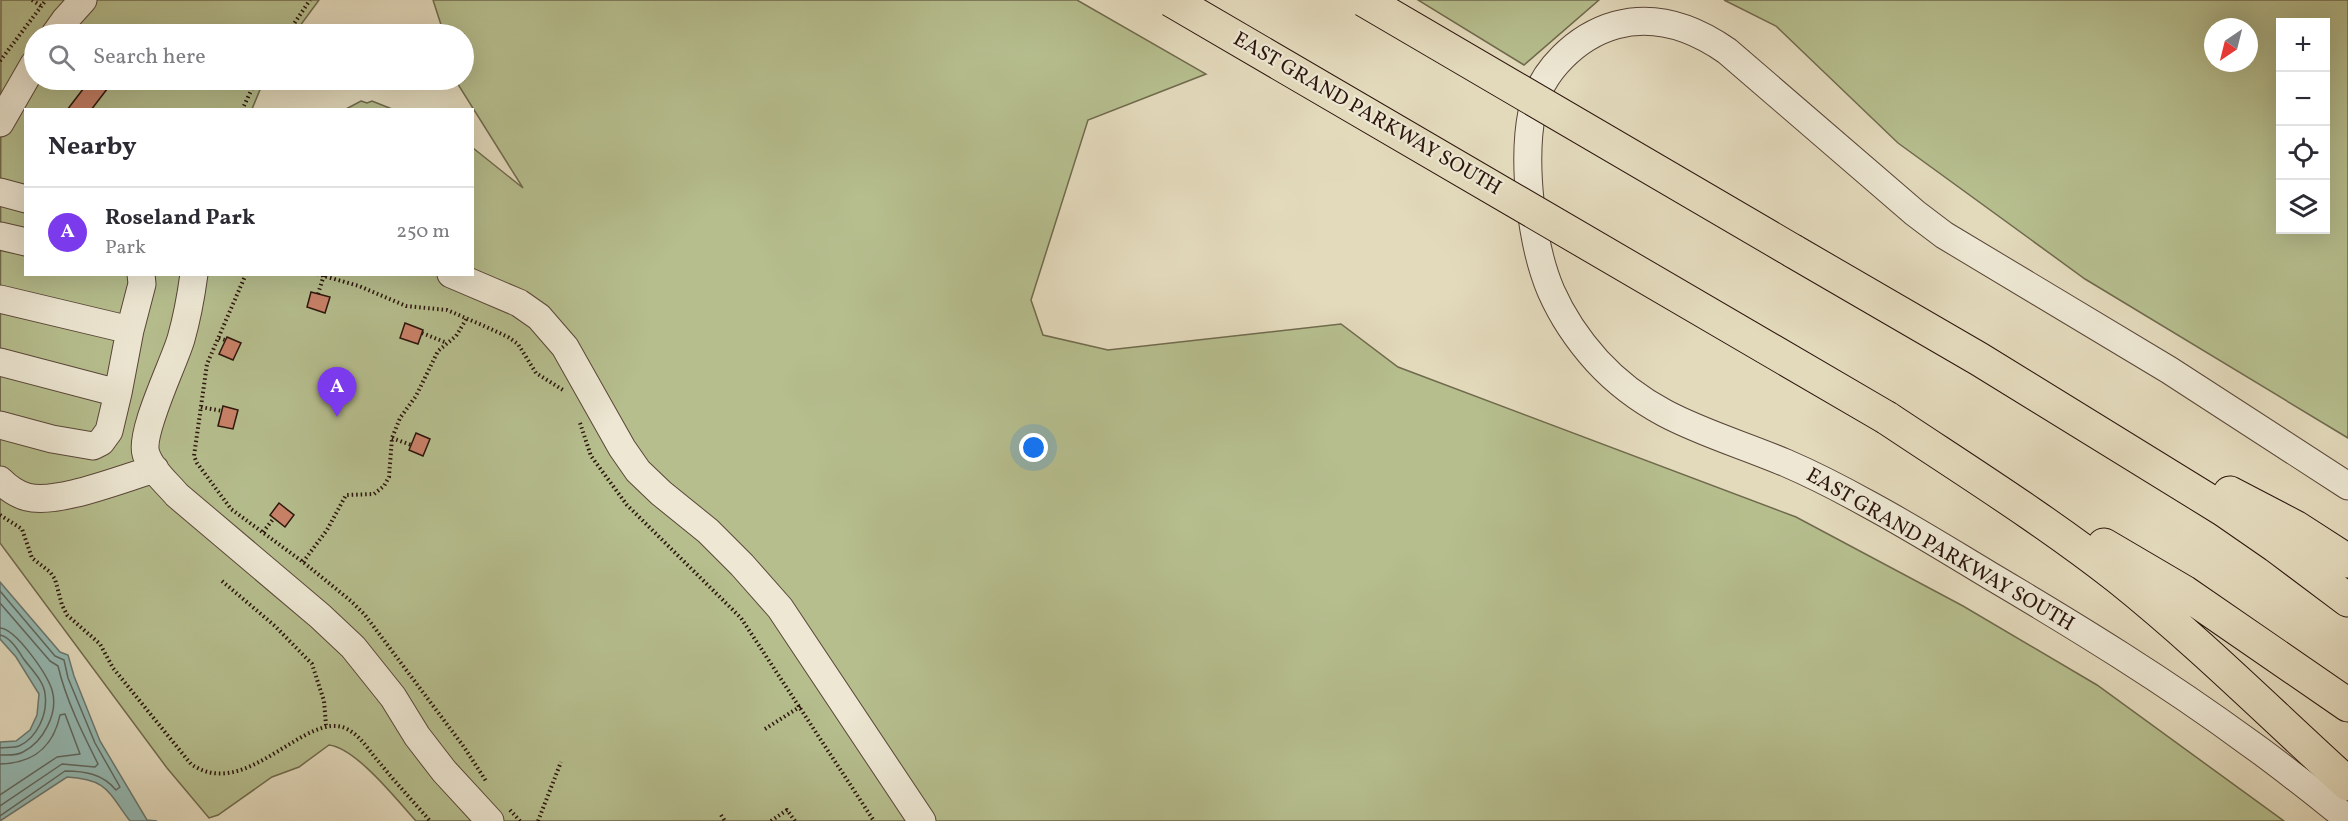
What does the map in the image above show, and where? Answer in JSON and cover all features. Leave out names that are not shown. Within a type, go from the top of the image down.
[{"type":"highway","name":"EAST GRAND PARKWAY SOUTH","points":[[1171,0],[2184,592],[2348,705]]},
{"type":"highway","points":[[1364,0],[1979,359],[2224,510],[2348,600]]},
{"type":"highway","points":[[1979,359],[2295,527],[2348,561]]},
{"type":"highway","points":[[1887,418],[2027,511],[2117,576],[2162,613],[2348,784]]},
{"type":"street","points":[[66,24],[83,0]]},
{"type":"street","name":"EAST GRAND PARKWAY SOUTH","points":[[2348,486],[2240,414],[1944,234],[1915,213],[1727,51],[1705,36],[1679,25],[1652,21],[1629,22],[1606,28],[1578,43],[1557,62],[1542,85],[1532,110],[1529,145],[1532,216],[1538,250],[1552,292],[1572,329],[1596,360],[1623,387],[1682,424],[1787,463],[1868,504],[2030,599],[2155,677],[2250,742],[2348,819]]},
{"type":"street","points":[[0,123],[24,81]]},
{"type":"street","points":[[0,192],[24,198]]},
{"type":"street","points":[[0,236],[24,242]]},
{"type":"street","points":[[0,425],[52,439],[93,446],[101,442],[109,431],[139,298],[141,276]]},
{"type":"street","points":[[194,276],[181,340],[147,435],[146,453],[155,469],[177,495],[320,616],[353,647],[393,697],[417,736],[444,771],[498,813]]},
{"type":"street","points":[[456,276],[519,303],[539,316],[565,347],[622,448],[638,471],[708,531],[742,564],[780,608],[922,821]]},
{"type":"street","points":[[0,299],[130,330]]},
{"type":"street","points":[[0,362],[118,393]]},
{"type":"street","points":[[0,480],[12,492],[30,498],[57,497],[155,469]]},
{"type":"path","points":[[32,0],[41,6]]},
{"type":"path","points":[[26,24],[46,0]]},
{"type":"path","points":[[293,24],[310,0]]},
{"type":"path","points":[[0,61],[2,54],[24,27]]},
{"type":"path","points":[[243,108],[251,90]]},
{"type":"path","points":[[245,276],[207,364],[194,456],[197,463],[231,509],[303,562],[365,615],[492,788]]},
{"type":"path","points":[[318,294],[324,276]]},
{"type":"path","points":[[327,276],[359,286],[406,306],[434,308],[467,318],[508,337],[518,344],[536,374],[566,393]]},
{"type":"path","points":[[303,562],[327,530],[346,495],[374,494],[384,486],[389,477],[392,438],[400,418],[416,396],[434,358],[462,329],[467,318]]},
{"type":"path","points":[[422,333],[448,343]]},
{"type":"path","points":[[219,338],[225,340]]},
{"type":"path","points":[[201,407],[222,411]]},
{"type":"path","points":[[578,417],[591,456],[606,479],[637,517],[681,556],[741,618],[801,706],[874,821]]},
{"type":"path","points":[[392,438],[411,445]]},
{"type":"path","points":[[0,515],[22,529],[32,558],[55,579],[62,605],[68,615],[100,644],[113,668],[191,764],[201,771],[229,772],[269,758],[326,725],[347,728],[361,740],[430,821]]},
{"type":"path","points":[[264,532],[274,518]]},
{"type":"path","points":[[222,582],[275,626],[312,664],[322,694],[326,725]]},
{"type":"path","points":[[765,729],[801,706]]},
{"type":"path","points":[[538,821],[561,762]]},
{"type":"path","points":[[771,821],[788,810],[795,821]]},
{"type":"path","points":[[498,813],[520,821]]},
{"type":"path","points":[[721,815],[725,821]]},
{"type":"green space","points":[[1,0],[319,0],[301,24],[24,24],[24,90],[260,90],[252,108],[24,108],[24,276],[474,276],[474,149],[523,188],[462,90],[474,90],[474,24],[441,24],[433,0],[1077,0],[1206,74],[1088,120],[1031,300],[1043,335],[1108,350],[1341,324],[1398,367],[1796,517],[1963,606],[2097,685],[2284,821],[416,821],[363,765],[340,748],[329,745],[299,767],[272,777],[218,815],[209,818],[167,768],[0,543]]},
{"type":"green space","points":[[1418,0],[1599,0],[1524,65]]},
{"type":"green space","points":[[1724,0],[2348,0],[2348,438],[2085,279],[1898,143],[1776,26]]},
{"type":"green space","points":[[361,101],[367,103],[372,101],[390,108],[348,108]]},
{"type":"water","points":[[0,582],[60,652],[68,655],[100,741],[147,820],[157,821],[130,821],[111,795],[99,784],[80,778],[67,777],[0,821],[0,742],[16,741],[30,730],[37,715],[39,694],[16,657],[0,639]]},
{"type":"building","points":[[82,90],[106,90],[93,108],[69,108]]},
{"type":"building","points":[[311,292],[330,297],[325,313],[307,307]]},
{"type":"building","points":[[405,323],[423,330],[418,344],[400,338]]},
{"type":"building","points":[[227,337],[241,343],[233,360],[219,354]]},
{"type":"building","points":[[223,406],[238,410],[233,429],[218,426]]},
{"type":"building","points":[[416,433],[430,439],[423,456],[409,450]]},
{"type":"building","points":[[279,503],[294,515],[285,527],[270,515]]},
{"type":"place","name":"Roseland Park","points":[[337,417]]}]
